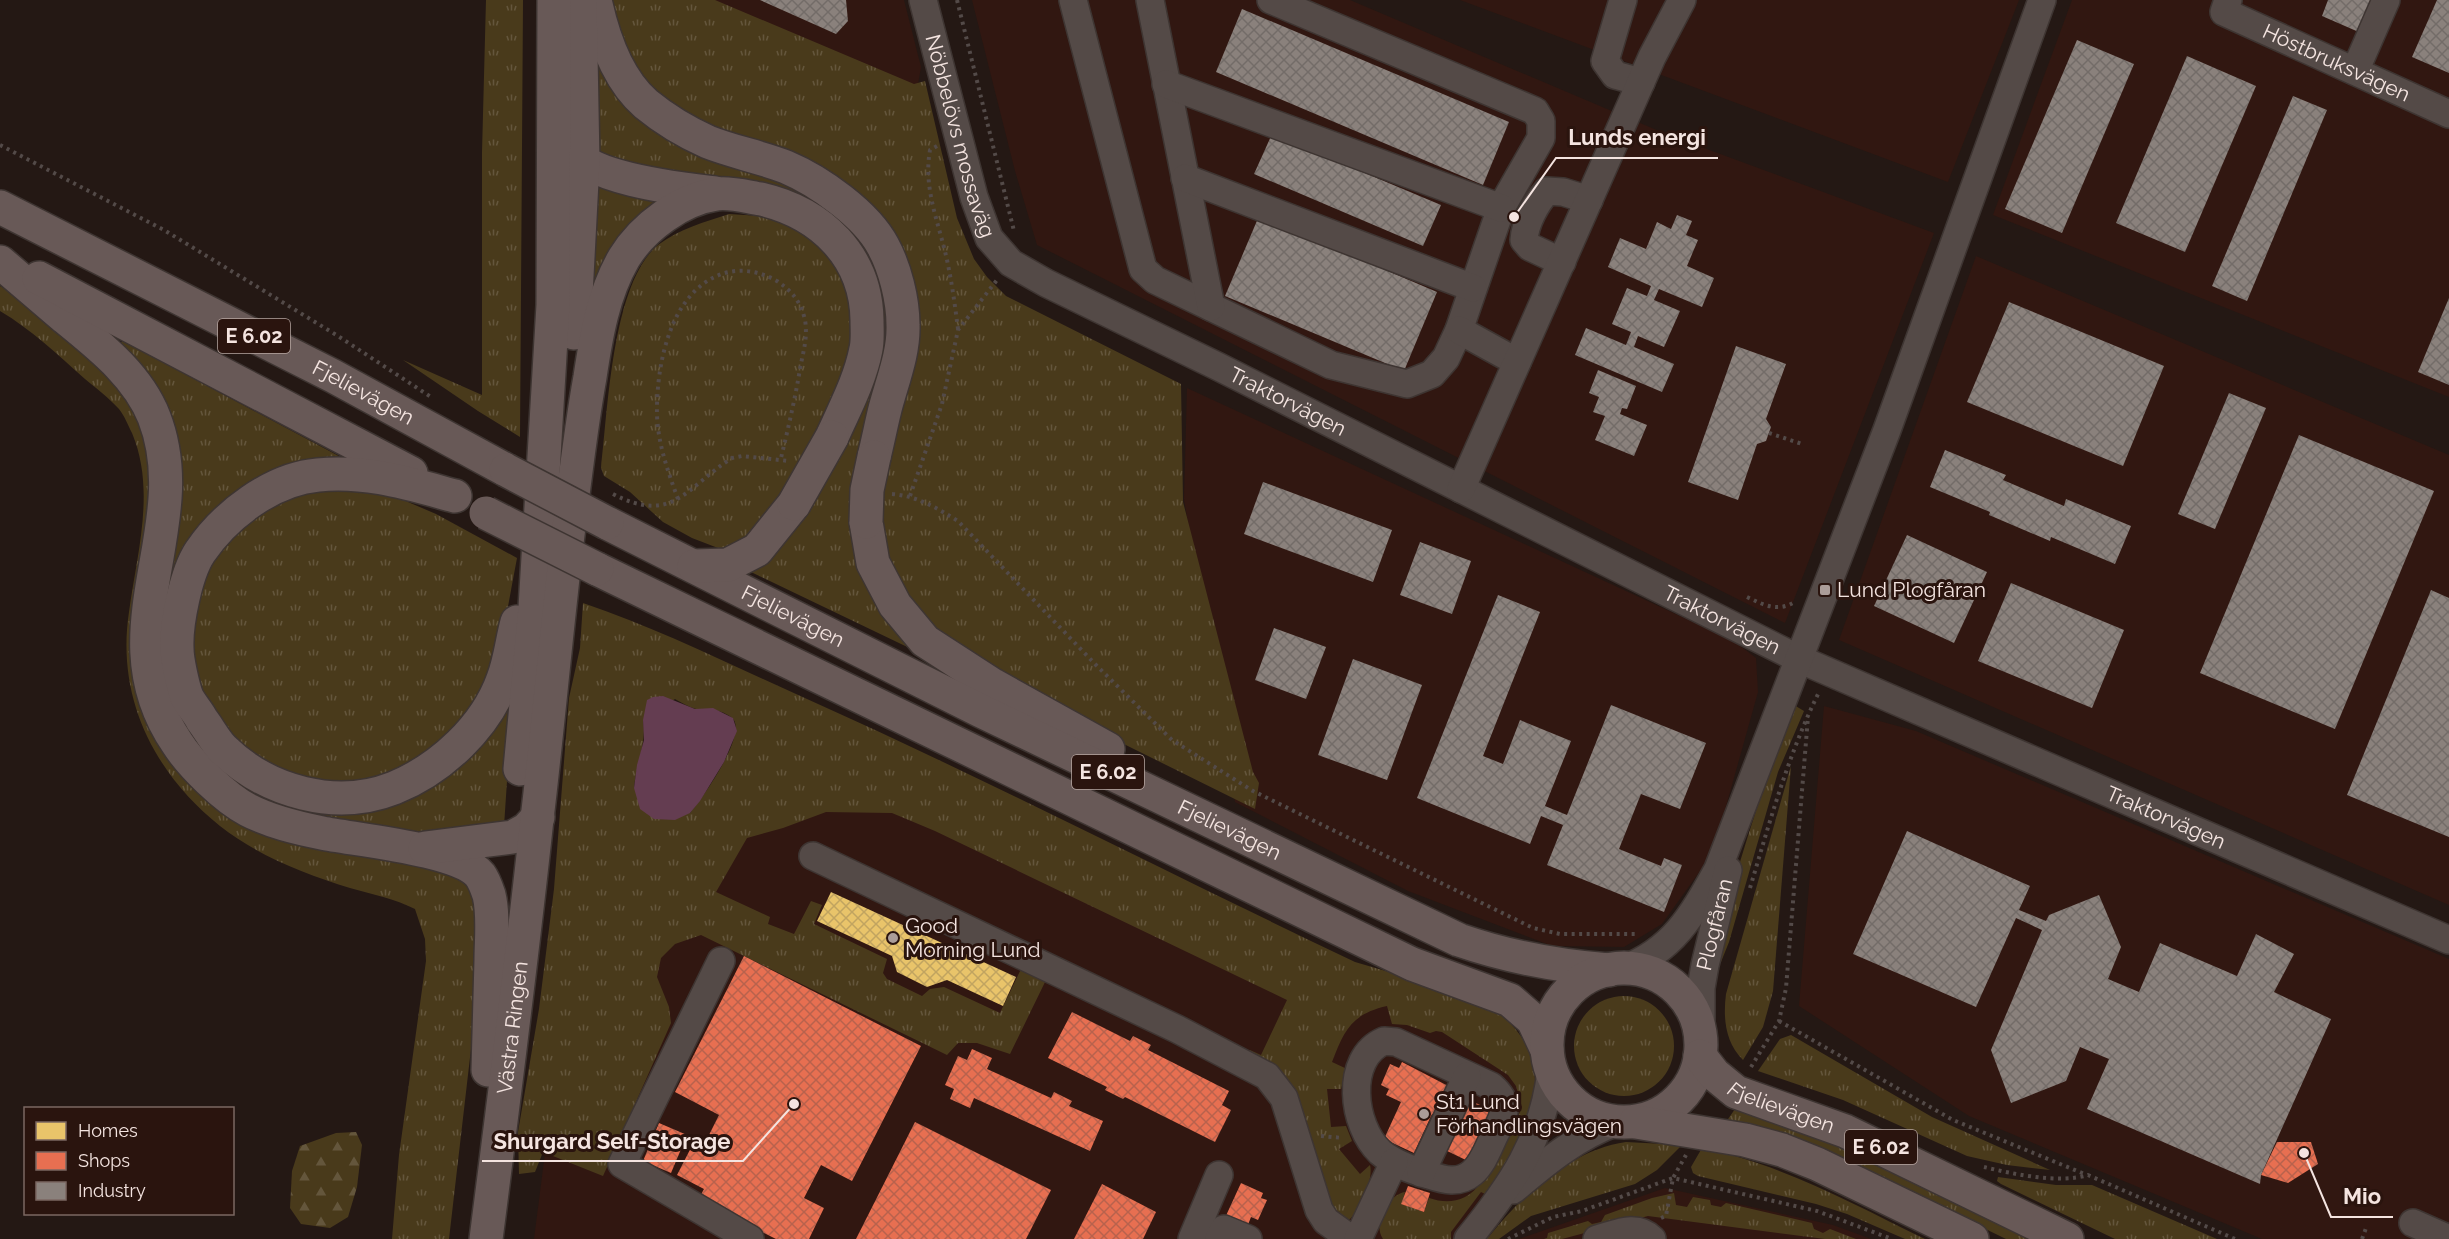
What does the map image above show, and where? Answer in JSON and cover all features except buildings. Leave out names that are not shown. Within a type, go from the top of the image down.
[{"type":"main road","points":[[557,0],[567,132],[572,151],[583,162],[600,170],[639,180],[789,206],[810,218],[836,242],[857,268],[866,300],[867,346],[855,387],[832,437],[794,504],[757,550],[728,565],[694,567]]},
{"type":"main road","points":[[526,827],[535,608],[553,305],[557,0]]},
{"type":"main road","points":[[560,599],[583,162],[580,0]]},
{"type":"main road","points":[[595,0],[603,33],[614,58],[628,85],[646,104],[708,142],[787,167],[812,180],[838,197],[862,219],[883,245],[898,287],[903,325],[898,362],[867,490],[866,522],[873,563],[896,605],[925,640],[993,685],[1081,734],[1267,830],[1345,887]]},
{"type":"main road","points":[[526,827],[560,599],[583,417],[598,330],[623,259],[640,236],[660,219],[687,204],[719,193]]},
{"type":"main road","name":"Fjelievägen","points":[[0,207],[333,376],[506,470],[610,508],[694,567],[981,711],[1459,940],[1497,953],[1567,966],[1649,973],[1672,986],[1690,1006],[1697,1022],[1700,1048],[1714,1074],[1736,1092],[1845,1131],[2067,1239]]},
{"type":"main road","points":[[0,260],[100,347],[125,372],[154,417],[165,467],[165,491],[162,526],[145,633],[147,667],[157,706],[177,744],[230,798],[249,810],[284,824],[321,833],[416,848],[449,859],[479,874],[489,894],[492,927],[488,1070]]},
{"type":"main road","name":"Fjelievägen","points":[[0,260],[597,569],[1412,964],[1510,1000],[1533,1020],[1564,1094],[1580,1108],[1599,1118],[1680,1128],[1745,1140],[1782,1150],[1817,1164],[1972,1239]]},
{"type":"main road","points":[[455,496],[385,477],[349,474],[315,475],[270,491],[246,504],[223,524],[199,554],[189,579],[179,621],[176,650],[188,697],[222,748],[250,771],[278,786],[304,794],[349,799],[379,794],[416,779],[439,763],[485,715],[503,680],[518,618],[553,305]]},
{"type":"main road","points":[[416,848],[526,827]]},
{"type":"main road","name":"Västra Ringen","points":[[466,1239],[488,1070],[526,827]]},
{"type":"main road","name":"Västra Ringen","points":[[486,1239],[526,827]]},
{"type":"main road","points":[[1549,1061],[1550,1025],[1556,1009],[1566,995],[1585,979],[1616,969]]},
{"type":"main road","points":[[1624,1122],[1660,1113],[1677,1101],[1690,1085],[1700,1048]]},
{"type":"street","name":"Nöbbelövs mossaväg","points":[[923,0],[974,197],[988,238],[1011,263]]},
{"type":"street","points":[[1073,0],[1143,268],[1155,280],[1330,365],[1407,384],[1432,374],[1446,358],[1459,330],[1501,208],[1541,138],[1541,121],[1535,111],[1271,0]]},
{"type":"street","points":[[1150,0],[1211,307]]},
{"type":"street","points":[[1623,0],[1605,61],[1615,75],[1641,82]]},
{"type":"street","points":[[1613,38],[1632,0]]},
{"type":"street","points":[[1461,489],[1652,57],[1682,0]]},
{"type":"street","name":"Plogfåran","points":[[1616,969],[1653,955],[1666,944],[1700,903],[1718,868],[1742,811],[1767,739],[1887,430],[2042,0]]},
{"type":"street","points":[[2355,71],[2386,0]]},
{"type":"street","name":"Höstbruksvägen","points":[[2226,6],[2355,71],[2447,108]]},
{"type":"street","points":[[1166,84],[1501,208]]},
{"type":"street","points":[[1185,178],[1473,288]]},
{"type":"street","points":[[1562,262],[1530,247],[1524,240],[1528,222],[1547,191],[1563,192],[1589,200]]},
{"type":"street","points":[[0,224],[27,232],[58,237]]},
{"type":"street","name":"Traktorvägen","points":[[1011,263],[1046,283],[1229,372],[1798,659],[2449,940]]},
{"type":"street","points":[[1459,330],[1517,362]]},
{"type":"street","name":"Plogfåran","points":[[1700,1048],[1701,988],[1705,965],[1742,811]]},
{"type":"street","points":[[813,856],[1177,1029],[1261,1073],[1280,1090],[1295,1130],[1319,1210],[1326,1221],[1351,1239]]},
{"type":"street","points":[[721,961],[621,1164],[750,1239]]},
{"type":"street","points":[[1384,1041],[1396,1042],[1467,1076],[1491,1086],[1501,1095],[1505,1110],[1479,1167],[1471,1174],[1459,1180],[1452,1180],[1421,1173],[1394,1162],[1379,1151],[1366,1134],[1358,1108],[1357,1080],[1362,1064],[1375,1044],[1384,1041]]},
{"type":"street","points":[[1468,1239],[1494,1207],[1519,1167],[1541,1122],[1546,1105],[1549,1061]]},
{"type":"street","points":[[1421,1173],[1467,1076]]},
{"type":"street","points":[[1494,1207],[1567,1147],[1587,1134],[1624,1122]]},
{"type":"street","points":[[1358,1239],[1394,1162]]},
{"type":"street","points":[[1192,1239],[1219,1175]]},
{"type":"street","points":[[2413,1223],[2447,1238]]},
{"type":"street","points":[[1219,1239],[1224,1229],[1248,1239]]},
{"type":"street","points":[[1598,1239],[1635,1230],[1652,1239]]},
{"type":"path","points":[[957,0],[1017,244],[1011,263],[958,330]]},
{"type":"path","points":[[910,496],[942,404],[958,330],[947,258],[930,193],[928,163],[930,150],[960,136],[990,129]]},
{"type":"path","points":[[0,145],[164,230],[405,378],[438,402]]},
{"type":"path","points":[[678,499],[667,470],[660,439],[658,384],[669,335],[682,307],[694,292],[714,276],[742,270],[768,276],[787,288],[801,304],[807,343],[782,458]]},
{"type":"path","points":[[1769,433],[1802,444]]},
{"type":"path","points":[[610,508],[660,507],[678,499],[732,458],[742,456],[782,458],[791,461]]},
{"type":"path","points":[[884,494],[910,496],[934,506],[958,521],[1096,665],[1172,740],[1253,791],[1533,928],[1570,934],[1633,933],[1666,944]]},
{"type":"path","points":[[1747,597],[1769,607],[1786,608],[1797,601],[1800,596]]},
{"type":"path","points":[[1750,1066],[1779,1021],[1790,950],[1808,713]]},
{"type":"path","points":[[1779,1021],[1953,1120],[2088,1175],[2235,1239]]},
{"type":"path","points":[[1295,1130],[1310,1130],[1330,1138],[1366,1134]]},
{"type":"path","points":[[1669,1202],[1673,1178],[1691,1147]]},
{"type":"path","points":[[1979,1166],[2032,1176],[2077,1178],[2088,1175]]},
{"type":"path","points":[[1508,1239],[1553,1217],[1582,1211],[1673,1178],[1817,1211],[1892,1239]]},
{"type":"path","points":[[2361,1239],[2366,1228]]},
{"type":"shaded area","points":[[639,0],[904,0],[921,67],[914,108]]},
{"type":"shaded area","points":[[972,0],[1350,0],[1666,134],[1934,233],[1785,623],[1037,245],[1015,171]]},
{"type":"shaded area","points":[[1460,0],[2019,0],[1948,182]]},
{"type":"shaded area","points":[[2072,0],[2449,0],[2449,397],[1993,215]]},
{"type":"shaded area","points":[[1976,256],[2449,455],[2449,905],[1839,640]]},
{"type":"shaded area","points":[[1187,388],[1734,641],[1756,658],[1758,692],[1713,853],[1662,924],[1624,947],[1552,946],[1408,891],[1235,802],[1184,499]]},
{"type":"shaded area","points":[[663,696],[695,709],[713,708],[733,718],[737,731],[724,762],[700,801],[690,813],[675,820],[654,819],[640,809],[634,788],[644,740],[643,720],[647,700]]},
{"type":"shaded area","points":[[1824,706],[1916,731],[2449,959],[2449,1239],[2262,1239],[1969,1116],[1799,1006]]},
{"type":"shaded area","points":[[849,772],[1481,1019],[1538,1062],[1540,1098],[1508,1169],[1455,1239],[534,1239],[545,1153],[660,869]]},
{"type":"shaded area","points":[[1665,1188],[1833,1225],[1871,1239],[1519,1239]]},
{"type":"green space","points":[[486,0],[523,0],[520,437],[403,360],[482,395],[482,153]]},
{"type":"green space","points":[[608,0],[715,0],[914,84],[925,81],[957,218],[974,259],[987,277],[1006,296],[1181,384],[1183,502],[1253,772],[1259,783],[1255,809],[1039,702],[924,620],[894,575],[880,536],[879,510],[909,371],[883,224],[652,92],[630,63]]},
{"type":"green space","points":[[593,50],[604,62],[810,192],[867,246],[881,273],[890,340],[856,477],[924,655],[751,572],[768,558],[864,387],[851,242],[620,164],[591,148]]},
{"type":"green space","points":[[592,180],[674,196],[592,308]]},
{"type":"green space","points":[[729,214],[788,218],[832,253],[849,288],[854,348],[830,412],[777,505],[750,538],[732,548],[718,548],[692,538],[663,522],[630,492],[604,476],[601,468],[615,349],[631,288],[643,263],[658,245],[675,235]]},
{"type":"green space","points":[[0,286],[27,301],[117,379],[143,423],[153,456],[186,775],[447,872],[470,885],[483,945],[449,1239],[392,1239],[399,1155],[426,961],[425,939],[415,909],[316,877],[250,846],[220,826],[197,805],[176,782],[159,758],[145,731],[135,704],[128,674],[126,644],[144,499],[139,455],[132,433],[121,411],[111,401],[34,334],[0,311]]},
{"type":"green space","points":[[123,341],[350,462],[317,464],[174,576],[209,752],[386,805],[513,691],[504,826],[450,833],[348,827],[254,802],[183,737],[156,629],[175,506],[115,347]]},
{"type":"green space","points":[[359,487],[401,499],[436,514],[517,558],[503,633],[475,708],[427,758],[356,786],[296,779],[244,754],[196,682],[190,622],[209,559],[246,517],[299,492]]},
{"type":"green space","points":[[583,603],[668,636],[876,731],[1355,962],[1389,972],[1500,1014],[1520,1035],[1531,1057],[1535,1080],[1532,1103],[1525,1126],[1513,1150],[1485,1194],[1481,1192],[1451,1232],[1451,1239],[1383,1239],[1379,1225],[1381,1218],[1388,1204],[1399,1194],[1405,1192],[1402,1204],[1424,1212],[1429,1198],[1452,1201],[1474,1191],[1491,1170],[1522,1107],[1516,1086],[1508,1075],[1442,1032],[1430,1033],[1407,1025],[1392,1024],[1387,1006],[1375,1009],[1357,1019],[1345,1033],[1332,1062],[1347,1069],[1341,1089],[1327,1089],[1331,1127],[1346,1126],[1352,1141],[1339,1149],[1360,1174],[1370,1165],[1371,1171],[1368,1187],[1356,1212],[1346,1222],[1338,1221],[1247,1055],[1250,1050],[1261,1055],[1287,1000],[935,831],[892,813],[826,812],[747,838],[716,892],[770,917],[768,924],[794,934],[811,901],[822,905],[814,924],[887,959],[883,973],[887,979],[922,996],[930,989],[944,987],[1000,1013],[1021,969],[1046,980],[1010,1054],[977,1043],[958,1043],[947,1055],[701,935],[675,944],[661,958],[657,977],[669,1007],[671,1023],[603,1176],[543,1152],[535,1172],[519,1174],[518,1132],[539,1009],[554,889],[569,698],[580,648]],"holes":[[[675,699],[696,709],[722,712],[731,717],[735,724],[735,736],[722,765],[690,813],[634,788],[644,737],[643,720]]]},
{"type":"green space","points":[[1794,705],[1804,711],[1778,772],[1729,942],[1721,962],[1717,960],[1723,927],[1740,863]]},
{"type":"green space","points":[[1791,766],[1773,991],[1763,1027],[1743,1060],[1729,1038],[1725,1012],[1726,994]]},
{"type":"green space","points":[[1624,996],[1643,1000],[1659,1011],[1670,1027],[1674,1046],[1670,1065],[1659,1081],[1643,1092],[1624,1096],[1605,1092],[1589,1081],[1578,1065],[1574,1046],[1578,1027],[1589,1011],[1605,1000]]},
{"type":"green space","points":[[1791,1035],[1932,1117],[2050,1170],[2007,1165],[1967,1156],[1843,1100],[1758,1071],[1780,1039]]},
{"type":"green space","points":[[1735,1109],[1809,1131],[2033,1239],[2006,1239],[1875,1175],[1726,1122]]},
{"type":"green space","points":[[356,1132],[362,1145],[357,1187],[348,1217],[330,1228],[301,1224],[290,1208],[292,1171],[300,1146],[336,1133]]},
{"type":"green space","points":[[1626,1142],[1682,1145],[1657,1170],[1635,1184],[1531,1216],[1499,1239],[1487,1239],[1515,1207],[1548,1177],[1585,1154]]},
{"type":"green space","points":[[1702,1148],[1760,1164],[1817,1186],[1925,1239],[1905,1239],[1847,1214],[1816,1204],[1698,1176],[1693,1173],[1691,1167]]},
{"type":"green space","points":[[1998,1177],[2056,1185],[2092,1185],[2217,1239],[2115,1239],[2001,1184],[1997,1181]]},
{"type":"green space","points":[[1674,1193],[1676,1205],[1687,1207],[1693,1197],[1710,1200],[1711,1205],[1721,1207],[1726,1203],[1812,1223],[1814,1229],[1823,1233],[1830,1229],[1856,1239],[1825,1239],[1648,1216],[1562,1239],[1544,1239],[1547,1238],[1548,1233],[1588,1221],[1592,1224],[1601,1222],[1605,1215],[1652,1198]]},
{"type":"place","name":"Lunds energi","points":[[1514,217]]},
{"type":"place","name":"Lund Plogfåran","points":[[1825,590]]},
{"type":"place","name":"Good Morning Lund","points":[[893,938]]},
{"type":"place","name":"Shurgard Self-Storage","points":[[794,1104]]},
{"type":"place","name":"St1 Lund Förhandlingsvägen","points":[[1424,1114]]},
{"type":"place","name":"Mio","points":[[2304,1153]]}]
